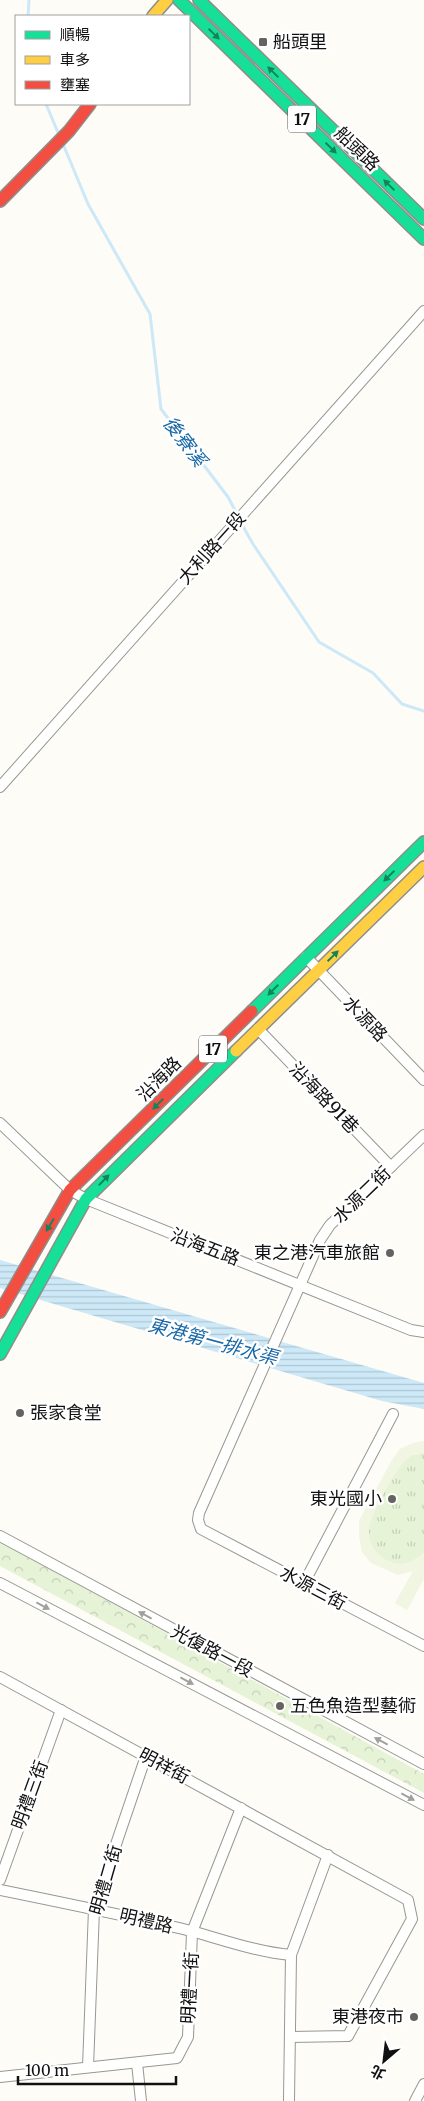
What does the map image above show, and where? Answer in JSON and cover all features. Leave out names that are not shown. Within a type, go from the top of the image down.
[{"type":"main road","points":[[154,15],[167,0]]},
{"type":"main road","name":"船頭路","points":[[179,0],[424,239]]},
{"type":"main road","name":"船頭路","points":[[199,0],[424,219]]},
{"type":"main road","points":[[0,201],[68,131],[89,105]]},
{"type":"main road","name":"沿海路","points":[[0,1312],[70,1190],[424,842]]},
{"type":"main road","name":"沿海路","points":[[0,1354],[86,1199],[424,867]]},
{"type":"street","name":"大利路一段","points":[[0,787],[424,311]]},
{"type":"street","name":"水源路","points":[[306,958],[424,1080]]},
{"type":"street","name":"沿海路91巷","points":[[258,1028],[391,1167]]},
{"type":"street","name":"沿海五路","points":[[0,1124],[70,1190],[86,1199],[301,1284],[411,1330],[424,1332]]},
{"type":"street","name":"水源二街","points":[[201,1529],[198,1520],[199,1513],[320,1240],[330,1225],[424,1135]]},
{"type":"street","points":[[304,1584],[393,1414]]},
{"type":"street","name":"水源三街","points":[[201,1529],[424,1646]]},
{"type":"street","name":"光復路一段","points":[[0,1536],[424,1764]]},
{"type":"street","points":[[0,1583],[424,1806]]},
{"type":"street","name":"明祥街","points":[[0,1677],[408,1900],[412,1919],[348,2036],[291,2037]]},
{"type":"street","name":"明禮三街","points":[[0,1880],[60,1710]]},
{"type":"street","name":"明禮二街","points":[[88,2067],[94,1909],[146,1756]]},
{"type":"street","name":"明禮一街","points":[[0,2077],[177,2058],[188,2037],[192,1932],[241,1808]]},
{"type":"street","points":[[289,2101],[291,1955],[328,1855]]},
{"type":"street","name":"明禮路","points":[[0,1890],[94,1909],[192,1932],[269,1953],[291,1955]]},
{"type":"street","points":[[137,2063],[141,2101]]},
{"type":"street","points":[[416,2101],[424,2084]]},
{"type":"green space","points":[[424,1441],[424,1452],[409,1457],[398,1469],[374,1511],[369,1527],[370,1542],[385,1560],[392,1563],[408,1563],[424,1553],[424,1579],[407,1610],[395,1603],[413,1571],[398,1575],[371,1563],[362,1552],[359,1521],[392,1460],[400,1449],[413,1443]]},
{"type":"green space","points":[[424,1452],[424,1553],[408,1563],[392,1563],[379,1555],[370,1542],[369,1527],[371,1520],[385,1490],[398,1469],[412,1455]]},
{"type":"green space","points":[[0,1542],[424,1774],[424,1793],[0,1566]]},
{"type":"water","name":"東港第一排水渠","points":[[0,1260],[424,1383],[424,1409],[382,1401],[0,1288]]},
{"type":"waterway","name":"後寮溪","points":[[28,15],[29,0]]},
{"type":"waterway","name":"後寮溪","points":[[46,105],[59,135]]},
{"type":"waterway","name":"後寮溪","points":[[63,144],[88,204],[150,314],[161,409],[228,497],[238,516]]},
{"type":"waterway","name":"後寮溪","points":[[240,521],[253,544],[319,642],[373,673],[402,704],[424,711]]},
{"type":"traffic: fast","points":[[179,0],[424,239]]},
{"type":"traffic: fast","points":[[199,0],[424,219]]},
{"type":"traffic: fast","points":[[252,1011],[424,842]]},
{"type":"traffic: fast","points":[[0,1354],[86,1199],[236,1051]]},
{"type":"traffic: slow","points":[[154,15],[167,0]]},
{"type":"traffic: slow","points":[[236,1051],[424,867]]},
{"type":"traffic: jam","points":[[0,201],[69,131],[89,105]]},
{"type":"traffic: jam","points":[[0,1312],[70,1190],[252,1011]]},
{"type":"place","name":"船頭里","points":[[263,42]]},
{"type":"place","name":"東之港汽車旅館","points":[[390,1253]]},
{"type":"place","name":"張家食堂","points":[[20,1413]]},
{"type":"place","name":"東光國小","points":[[392,1499]]},
{"type":"place","name":"五色魚造型藝術","points":[[280,1706]]},
{"type":"place","name":"東港夜市","points":[[414,2017]]}]
